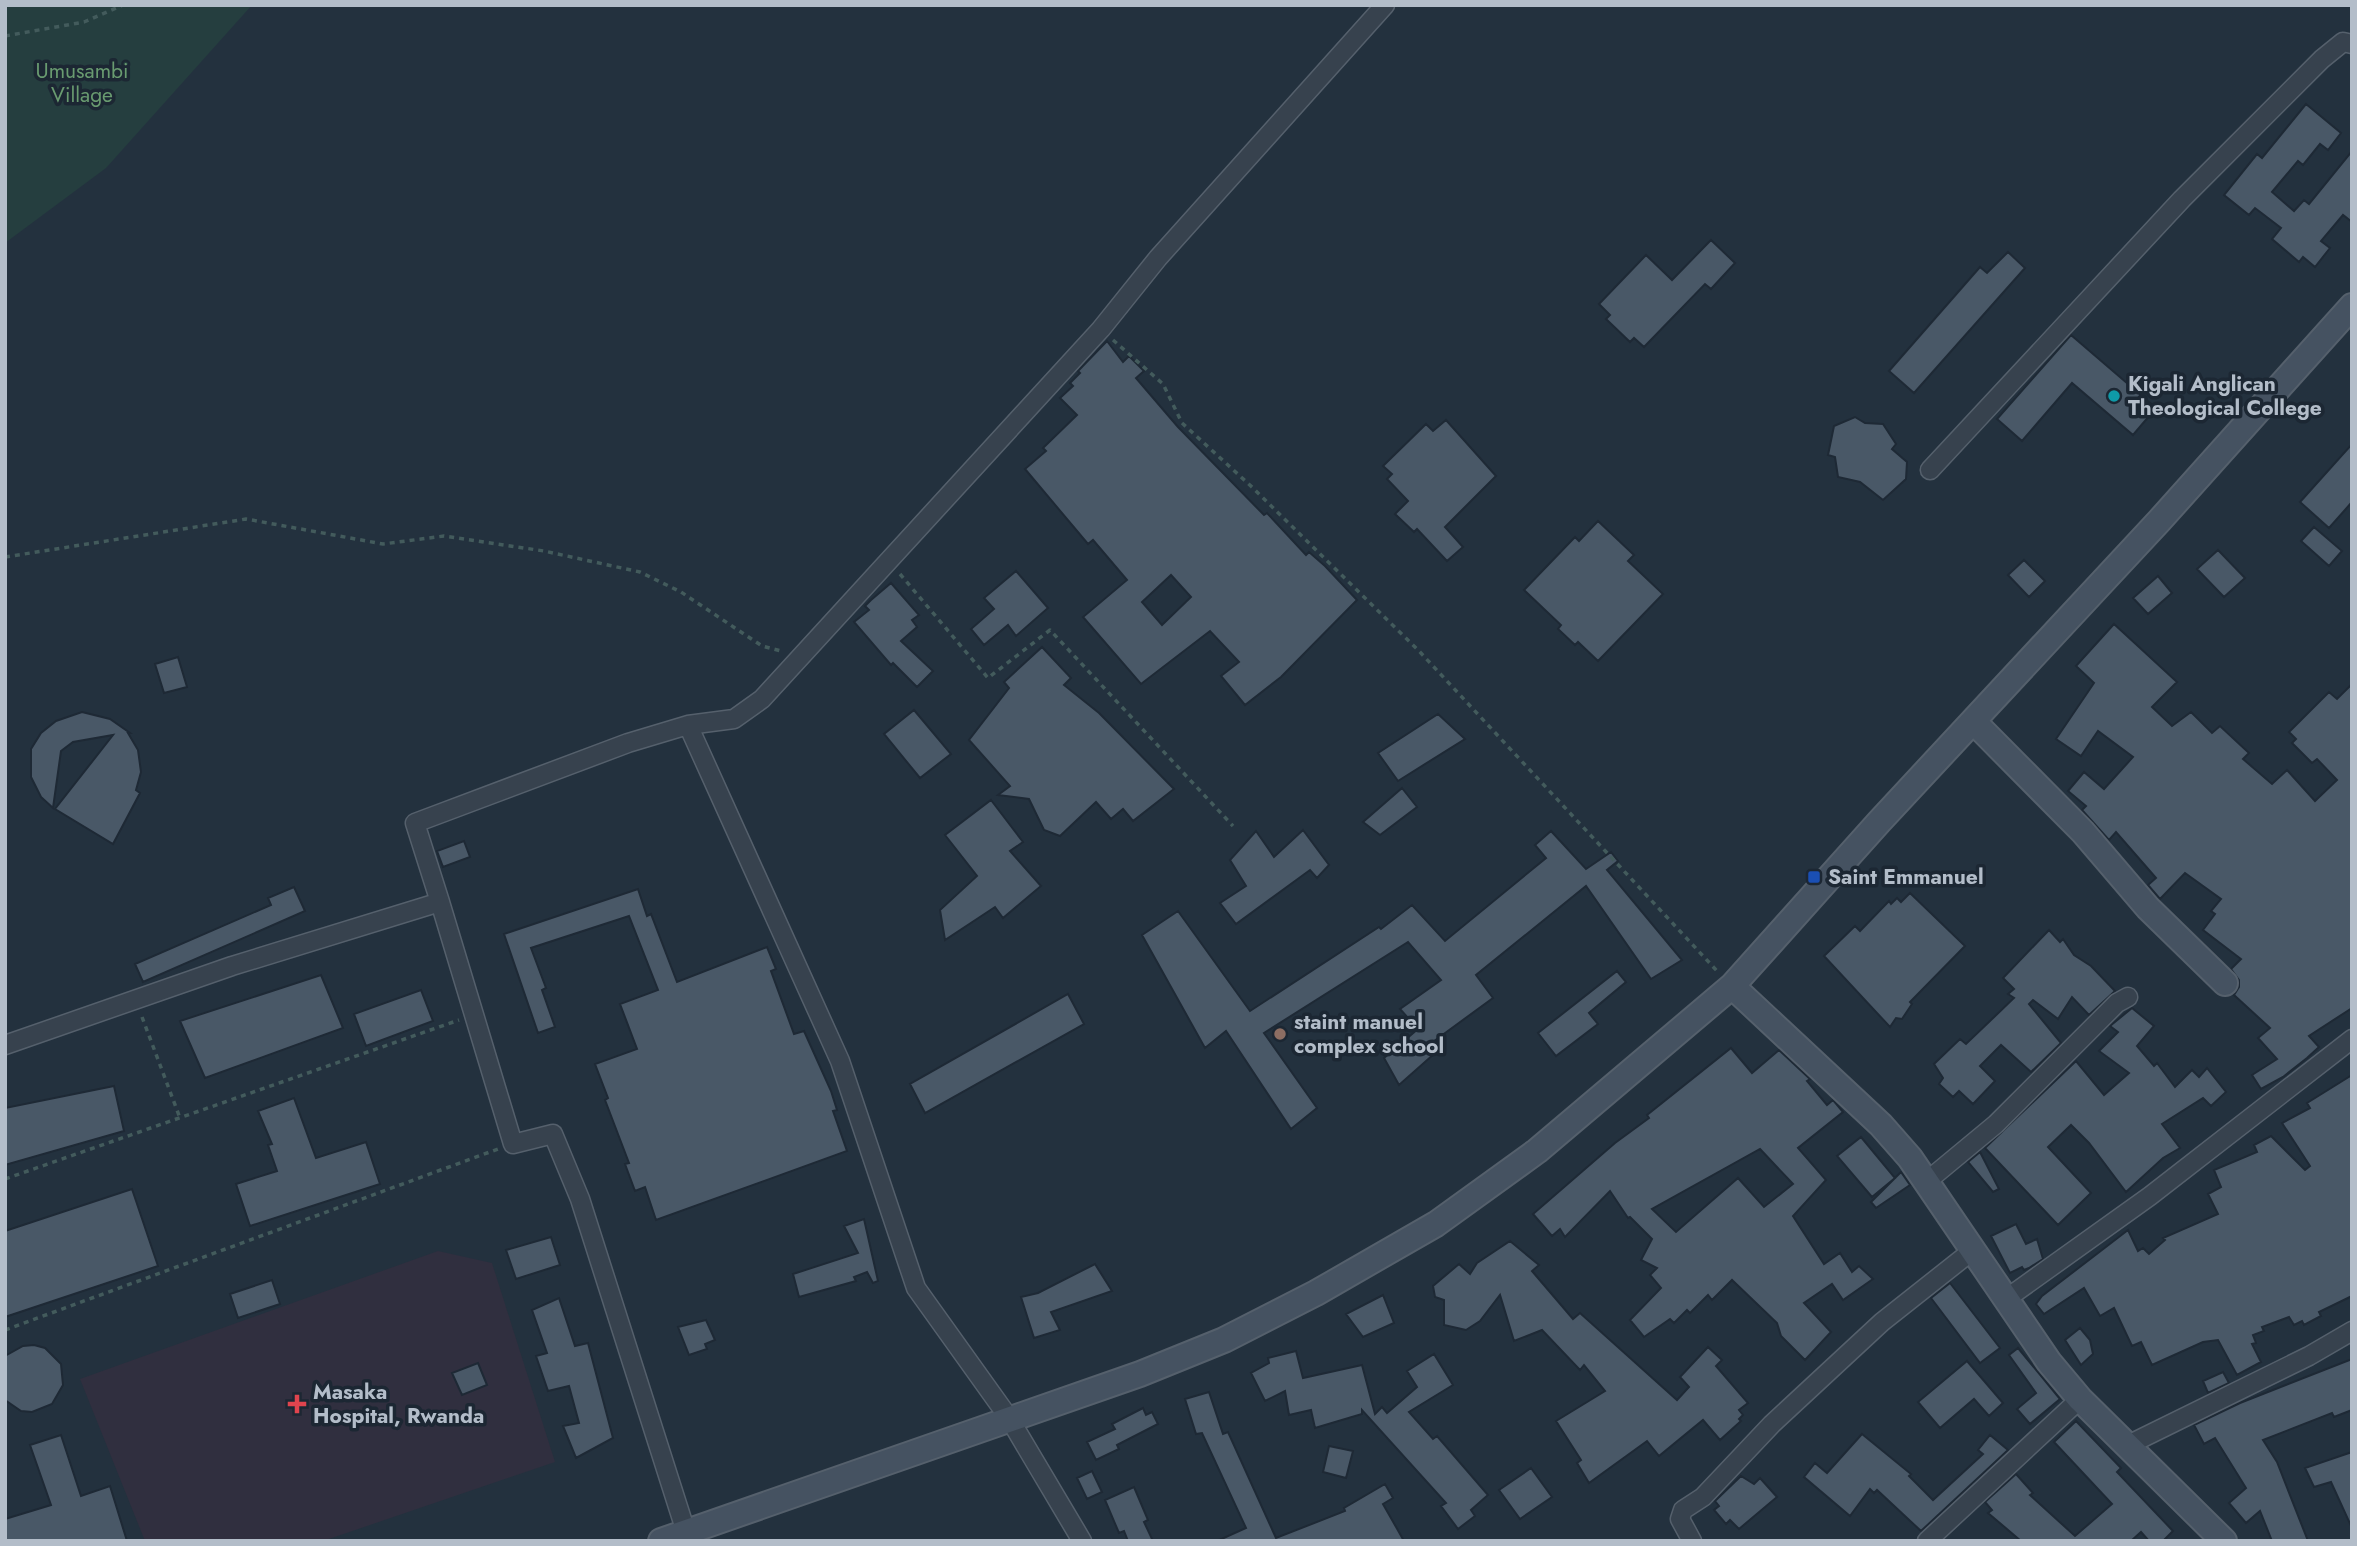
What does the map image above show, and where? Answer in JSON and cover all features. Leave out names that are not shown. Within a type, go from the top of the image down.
[{"type":"street","points":[[686,1532],[580,1199],[553,1134],[513,1144],[415,824],[628,743],[688,724],[734,719],[762,699],[1101,329],[1158,258],[1385,5]]},
{"type":"street","points":[[1930,470],[2182,198],[2349,40]]},
{"type":"street","points":[[661,1541],[1140,1374],[1224,1340],[1316,1293],[1436,1224],[1537,1151],[1732,986],[2160,520],[2352,306]]},
{"type":"street","points":[[1973,721],[2083,832],[2148,908],[2225,982]]},
{"type":"street","points":[[688,724],[840,1061],[916,1288],[1009,1418],[1082,1541]]},
{"type":"street","points":[[5,1045],[135,999],[440,902]]},
{"type":"street","points":[[1732,986],[1881,1125],[1926,1182],[2049,1362],[2126,1446],[2224,1541]]},
{"type":"street","points":[[1926,1182],[1996,1124],[2117,1003],[2128,997]]},
{"type":"street","points":[[2006,1299],[2150,1196],[2352,1039]]},
{"type":"street","points":[[1692,1541],[1681,1519],[1683,1510],[1703,1497],[1772,1424],[1882,1322],[1973,1250]]},
{"type":"street","points":[[2126,1446],[2309,1356],[2352,1331]]},
{"type":"street","points":[[1927,1541],[2081,1399]]},
{"type":"path","points":[[5,36],[84,22],[122,5]]},
{"type":"path","points":[[1101,329],[1163,384],[1182,423],[1253,488],[1419,651],[1732,986]]},
{"type":"path","points":[[5,557],[246,519],[383,544],[444,536],[544,551],[640,572],[681,592],[762,646],[804,653]]},
{"type":"path","points":[[890,562],[988,677],[1050,630],[1233,826]]},
{"type":"path","points":[[135,999],[180,1118]]},
{"type":"path","points":[[5,1179],[474,1015]]},
{"type":"path","points":[[5,1330],[513,1144]]},
{"type":"shaded area","points":[[438,1251],[492,1263],[555,1462],[323,1541],[145,1541],[80,1379]]},
{"type":"green space","name":"Umusambi Village","points":[[5,5],[252,5],[106,168],[5,243]]},
{"type":"building","points":[[2306,104],[2341,133],[2328,150],[2320,144],[2303,165],[2298,161],[2272,192],[2294,211],[2304,200],[2309,204],[2352,151],[2352,222],[2343,215],[2321,241],[2330,248],[2315,267],[2303,257],[2299,262],[2272,239],[2281,228],[2255,208],[2249,215],[2224,195],[2257,154],[2262,158]]},
{"type":"building","points":[[1711,240],[1735,263],[1711,289],[1705,284],[1644,347],[1634,338],[1630,342],[1606,319],[1610,315],[1599,304],[1646,255],[1672,280]]},
{"type":"building","points":[[2008,252],[2025,268],[1914,393],[1889,371],[1980,267],[1987,273]]},
{"type":"building","name":"Kigali Anglican Theological College","points":[[2071,335],[2156,408],[2133,435],[2072,383],[2022,441],[1997,419]]},
{"type":"building","points":[[1107,341],[1123,362],[1129,356],[1144,371],[1136,378],[1178,427],[1264,515],[1267,513],[1306,555],[1309,552],[1325,566],[1357,600],[1281,677],[1245,705],[1221,676],[1239,662],[1210,631],[1141,684],[1083,617],[1127,580],[1093,540],[1088,544],[1025,469],[1046,451],[1043,448],[1077,415],[1060,398],[1073,386],[1070,383],[1080,373],[1078,371]],"holes":[[[1171,575],[1191,597],[1162,625],[1142,602]]]},
{"type":"building","points":[[1855,417],[1865,423],[1883,424],[1896,444],[1892,449],[1907,462],[1906,479],[1883,500],[1860,482],[1838,477],[1835,457],[1828,455],[1834,426]]},
{"type":"building","points":[[1446,420],[1496,476],[1445,527],[1463,547],[1447,561],[1417,529],[1414,532],[1395,514],[1408,501],[1387,479],[1392,474],[1383,466],[1426,424],[1433,431]]},
{"type":"building","points":[[2352,444],[2352,502],[2329,528],[2300,502]]},
{"type":"building","points":[[1598,521],[1634,555],[1628,561],[1663,594],[1598,661],[1578,642],[1575,645],[1558,629],[1561,625],[1524,590],[1575,537],[1579,541]]},
{"type":"building","points":[[2314,527],[2342,551],[2329,566],[2301,541]]},
{"type":"building","points":[[2218,550],[2245,578],[2224,597],[2197,569]]},
{"type":"building","points":[[2024,560],[2045,581],[2029,597],[2008,575]]},
{"type":"building","points":[[1016,571],[1048,608],[1016,636],[1008,625],[984,645],[971,629],[994,609],[984,598]]},
{"type":"building","points":[[2158,576],[2172,593],[2148,614],[2133,598]]},
{"type":"building","points":[[891,583],[919,615],[912,620],[917,627],[901,641],[933,671],[917,687],[893,663],[891,665],[854,622],[869,610],[865,606]]},
{"type":"building","points":[[2114,624],[2177,682],[2152,707],[2172,726],[2191,712],[2212,733],[2220,726],[2249,753],[2243,759],[2272,784],[2287,770],[2315,801],[2337,780],[2317,759],[2312,763],[2292,743],[2296,739],[2289,732],[2329,692],[2337,699],[2352,684],[2352,1008],[2309,1036],[2319,1047],[2283,1077],[2261,1089],[2252,1075],[2277,1059],[2258,1038],[2270,1028],[2234,995],[2239,987],[2239,980],[2231,969],[2241,959],[2203,930],[2215,914],[2211,911],[2221,899],[2185,873],[2160,899],[2148,885],[2156,878],[2116,832],[2109,840],[2082,810],[2086,806],[2068,791],[2084,772],[2104,789],[2133,757],[2098,731],[2081,756],[2056,739],[2094,683],[2076,666]]},
{"type":"building","points":[[1042,647],[1071,678],[1064,685],[1099,713],[1174,789],[1133,821],[1123,809],[1111,819],[1096,802],[1060,836],[1044,830],[1029,799],[998,795],[1010,786],[969,740],[1009,688],[1004,682]]},
{"type":"building","points":[[178,657],[187,687],[164,693],[155,664]]},
{"type":"building","points":[[914,710],[951,754],[920,778],[884,734]]},
{"type":"building","points":[[82,712],[110,719],[130,733],[138,750],[141,772],[136,790],[140,793],[113,844],[55,809],[113,735],[73,742],[61,751],[53,808],[41,797],[31,777],[31,749],[41,733],[56,721]]},
{"type":"building","points":[[1438,714],[1465,739],[1398,781],[1378,753]]},
{"type":"building","points":[[1402,788],[1417,807],[1380,835],[1363,822]]},
{"type":"building","points":[[991,800],[1023,842],[1010,851],[1041,886],[1003,918],[995,907],[945,940],[940,910],[977,876],[945,835]]},
{"type":"building","points":[[1303,830],[1329,865],[1317,878],[1310,870],[1236,924],[1220,903],[1246,886],[1230,860],[1256,831],[1274,857]]},
{"type":"building","points":[[1551,831],[1586,869],[1611,852],[1618,861],[1607,870],[1682,960],[1651,979],[1586,886],[1476,975],[1493,998],[1426,1047],[1434,1054],[1399,1085],[1384,1058],[1418,1029],[1400,1009],[1441,980],[1408,942],[1264,1033],[1317,1108],[1291,1129],[1226,1031],[1205,1048],[1142,935],[1178,911],[1250,1011],[1379,927],[1381,929],[1412,905],[1445,941],[1546,858],[1535,845]]},
{"type":"building","points":[[464,841],[470,857],[443,867],[437,851]]},
{"type":"building","points":[[294,887],[305,911],[143,982],[135,964],[271,905],[268,898]]},
{"type":"building","points":[[638,889],[647,916],[651,914],[677,982],[767,947],[776,969],[771,971],[794,1034],[804,1031],[831,1091],[837,1110],[833,1111],[847,1151],[656,1220],[645,1187],[635,1191],[625,1164],[629,1163],[605,1100],[608,1098],[595,1064],[637,1049],[620,1004],[658,990],[629,916],[531,948],[546,988],[542,990],[555,1027],[538,1033],[504,934]]},
{"type":"building","points":[[1910,893],[1965,946],[1910,1002],[1912,1004],[1902,1019],[1896,1018],[1890,1027],[1824,956],[1855,926],[1860,931],[1889,901],[1891,904],[1897,898],[1901,902]]},
{"type":"building","points":[[2049,930],[2060,942],[2063,939],[2074,955],[2091,966],[2115,991],[2089,1015],[2072,997],[2058,1019],[2033,1000],[2029,1004],[2061,1043],[2031,1072],[2001,1045],[1980,1066],[1995,1081],[1973,1104],[1959,1091],[1953,1097],[1939,1084],[1943,1078],[1934,1064],[1960,1039],[1966,1044],[2014,998],[2008,994],[2014,989],[2003,978]]},
{"type":"building","points":[[1617,971],[1626,982],[1589,1013],[1598,1024],[1556,1056],[1538,1033]]},
{"type":"building","points":[[321,975],[343,1028],[205,1078],[180,1021]]},
{"type":"building","points":[[421,990],[433,1021],[366,1046],[354,1014]]},
{"type":"building","points":[[1068,994],[1084,1024],[925,1113],[910,1084]]},
{"type":"building","points":[[2132,1008],[2154,1026],[2137,1046],[2154,1066],[2157,1063],[2175,1087],[2192,1070],[2199,1077],[2207,1068],[2226,1092],[2211,1106],[2203,1098],[2162,1124],[2180,1148],[2163,1158],[2126,1192],[2089,1143],[2071,1125],[2048,1147],[2091,1193],[2058,1225],[1985,1148],[2076,1061],[2104,1095],[2129,1073],[2099,1051],[2118,1032],[2110,1026]]},
{"type":"building","points":[[1731,1048],[1752,1073],[1779,1050],[1810,1079],[1807,1081],[1827,1105],[1833,1100],[1843,1112],[1798,1148],[1826,1180],[1793,1216],[1824,1264],[1840,1253],[1852,1272],[1859,1266],[1873,1279],[1843,1300],[1832,1284],[1804,1303],[1831,1332],[1805,1360],[1781,1336],[1777,1323],[1732,1280],[1712,1300],[1708,1295],[1690,1313],[1687,1310],[1674,1323],[1670,1319],[1644,1337],[1630,1320],[1661,1288],[1650,1275],[1657,1268],[1641,1260],[1652,1239],[1628,1218],[1610,1191],[1565,1237],[1560,1229],[1552,1236],[1533,1214],[1615,1143],[1649,1118],[1647,1115]],"holes":[[[1760,1149],[1793,1184],[1764,1207],[1738,1178],[1676,1232],[1652,1209]]]},
{"type":"building","points":[[2352,1075],[2352,1296],[2319,1312],[2321,1316],[2304,1325],[2302,1321],[2294,1325],[2289,1317],[2262,1327],[2264,1331],[2253,1335],[2256,1343],[2252,1344],[2261,1362],[2237,1375],[2218,1340],[2203,1342],[2152,1365],[2141,1342],[2132,1346],[2114,1308],[2100,1316],[2084,1288],[2044,1314],[2036,1304],[2042,1296],[2128,1230],[2138,1251],[2143,1248],[2149,1254],[2165,1240],[2163,1238],[2218,1214],[2208,1194],[2221,1187],[2214,1170],[2257,1152],[2254,1145],[2271,1136],[2305,1170],[2310,1166],[2282,1123],[2310,1108],[2307,1103]]},
{"type":"building","points":[[114,1086],[124,1131],[5,1165],[5,1108]]},
{"type":"building","points":[[294,1098],[316,1158],[366,1142],[380,1184],[250,1226],[236,1184],[277,1171],[268,1145],[272,1144],[258,1111]]},
{"type":"building","points":[[1861,1137],[1895,1178],[1872,1197],[1837,1156]]},
{"type":"building","points":[[1980,1152],[1999,1189],[1993,1192],[1968,1162]]},
{"type":"building","points":[[1901,1172],[1910,1185],[1876,1208],[1871,1202]]},
{"type":"building","points":[[132,1189],[158,1266],[5,1317],[5,1231]]},
{"type":"building","points":[[864,1219],[878,1281],[873,1283],[867,1272],[854,1277],[856,1281],[799,1297],[793,1274],[858,1253],[844,1226]]},
{"type":"building","points":[[2016,1224],[2026,1244],[2037,1239],[2043,1259],[2029,1268],[2024,1270],[2022,1267],[2010,1273],[1991,1236]]},
{"type":"building","points":[[551,1237],[560,1265],[516,1279],[506,1250]]},
{"type":"building","points":[[1510,1241],[1539,1265],[1532,1271],[1573,1319],[1580,1313],[1677,1400],[1689,1387],[1680,1377],[1708,1347],[1722,1360],[1716,1366],[1748,1403],[1739,1410],[1743,1415],[1739,1419],[1741,1421],[1720,1440],[1703,1420],[1659,1456],[1647,1441],[1589,1483],[1577,1463],[1581,1460],[1556,1421],[1605,1391],[1584,1365],[1580,1370],[1542,1330],[1514,1341],[1500,1295],[1480,1321],[1466,1330],[1444,1325],[1444,1300],[1435,1297],[1433,1286],[1459,1264],[1470,1274],[1477,1263]]},
{"type":"building","points":[[1095,1264],[1112,1291],[1051,1312],[1060,1330],[1034,1338],[1021,1297],[1038,1293]]},
{"type":"building","points":[[272,1280],[280,1304],[238,1318],[230,1294]]},
{"type":"building","points":[[1950,1283],[2000,1348],[1980,1363],[1931,1298]]},
{"type":"building","points":[[1383,1295],[1394,1323],[1363,1337],[1346,1314]]},
{"type":"building","points":[[559,1298],[575,1346],[588,1343],[613,1438],[576,1458],[563,1426],[579,1423],[569,1386],[548,1391],[536,1356],[547,1353],[532,1310]]},
{"type":"building","points":[[706,1320],[715,1340],[705,1344],[707,1349],[689,1355],[678,1327]]},
{"type":"building","points":[[2080,1328],[2090,1340],[2093,1354],[2081,1365],[2065,1340]]},
{"type":"building","points":[[23,1346],[45,1348],[61,1364],[63,1385],[52,1404],[32,1412],[21,1411],[5,1400],[5,1356]]},
{"type":"building","points":[[2018,1348],[2060,1399],[2030,1424],[2017,1409],[2036,1393],[2009,1355]]},
{"type":"building","points":[[1296,1351],[1303,1378],[1362,1365],[1375,1414],[1382,1407],[1387,1413],[1417,1387],[1407,1371],[1434,1354],[1453,1385],[1409,1412],[1433,1439],[1437,1436],[1488,1495],[1471,1510],[1475,1516],[1458,1529],[1441,1506],[1446,1503],[1362,1410],[1362,1414],[1315,1428],[1311,1410],[1289,1415],[1285,1391],[1265,1401],[1251,1373],[1269,1363],[1268,1358]]},
{"type":"building","points":[[2352,1359],[2352,1410],[2334,1417],[2332,1413],[2263,1440],[2277,1462],[2308,1541],[2272,1541],[2260,1511],[2246,1523],[2229,1503],[2246,1488],[2215,1438],[2204,1444],[2194,1425],[2240,1403]]},
{"type":"building","points":[[1967,1361],[2003,1403],[1989,1416],[1974,1399],[1940,1428],[1918,1402]]},
{"type":"building","points":[[478,1363],[487,1385],[462,1395],[452,1373]]},
{"type":"building","points":[[2223,1372],[2229,1383],[2208,1393],[2203,1381]]},
{"type":"building","points":[[1209,1392],[1223,1434],[1228,1432],[1276,1538],[1345,1511],[1344,1508],[1385,1484],[1393,1498],[1383,1504],[1404,1541],[1217,1541],[1246,1528],[1202,1433],[1196,1434],[1185,1399]]},
{"type":"building","points":[[1143,1408],[1146,1415],[1152,1412],[1158,1424],[1117,1445],[1119,1449],[1096,1460],[1087,1442],[1115,1429],[1112,1424]]},
{"type":"building","points":[[2076,1421],[2121,1468],[2117,1472],[2173,1531],[2163,1541],[2149,1541],[2141,1532],[2131,1541],[2021,1541],[1988,1513],[1992,1510],[1985,1502],[2016,1474],[2033,1493],[2030,1495],[2075,1536],[2112,1504],[2054,1442]]},
{"type":"building","points":[[1862,1434],[1911,1474],[1909,1476],[1933,1500],[1983,1454],[1978,1450],[1990,1435],[2008,1450],[1921,1531],[1877,1490],[1874,1493],[1870,1489],[1850,1516],[1804,1477],[1815,1463],[1827,1473]]},
{"type":"building","points":[[61,1435],[81,1496],[110,1486],[127,1541],[5,1541],[5,1519],[51,1505],[30,1445]]},
{"type":"building","points":[[1329,1446],[1353,1451],[1346,1478],[1323,1472]]},
{"type":"building","points":[[2352,1452],[2352,1528],[2331,1482],[2314,1487],[2305,1468]]},
{"type":"building","points":[[1531,1468],[1552,1497],[1520,1519],[1499,1490]]},
{"type":"building","points":[[1092,1471],[1102,1492],[1087,1499],[1077,1478]]},
{"type":"building","points":[[1741,1476],[1754,1484],[1760,1478],[1777,1497],[1739,1529],[1730,1520],[1726,1524],[1714,1510],[1719,1506],[1715,1501]]},
{"type":"building","points":[[1134,1487],[1148,1520],[1144,1522],[1153,1541],[1128,1541],[1124,1531],[1119,1533],[1105,1500]]},
{"type":"place","name":"Kigali Anglican Theological College","points":[[2114,396]]},
{"type":"place","name":"Saint Emmanuel","points":[[1814,877]]},
{"type":"place","name":"staint manuel complex school","points":[[1280,1034]]},
{"type":"place","name":"Masaka Hospital, Rwanda","points":[[297,1404]]}]
